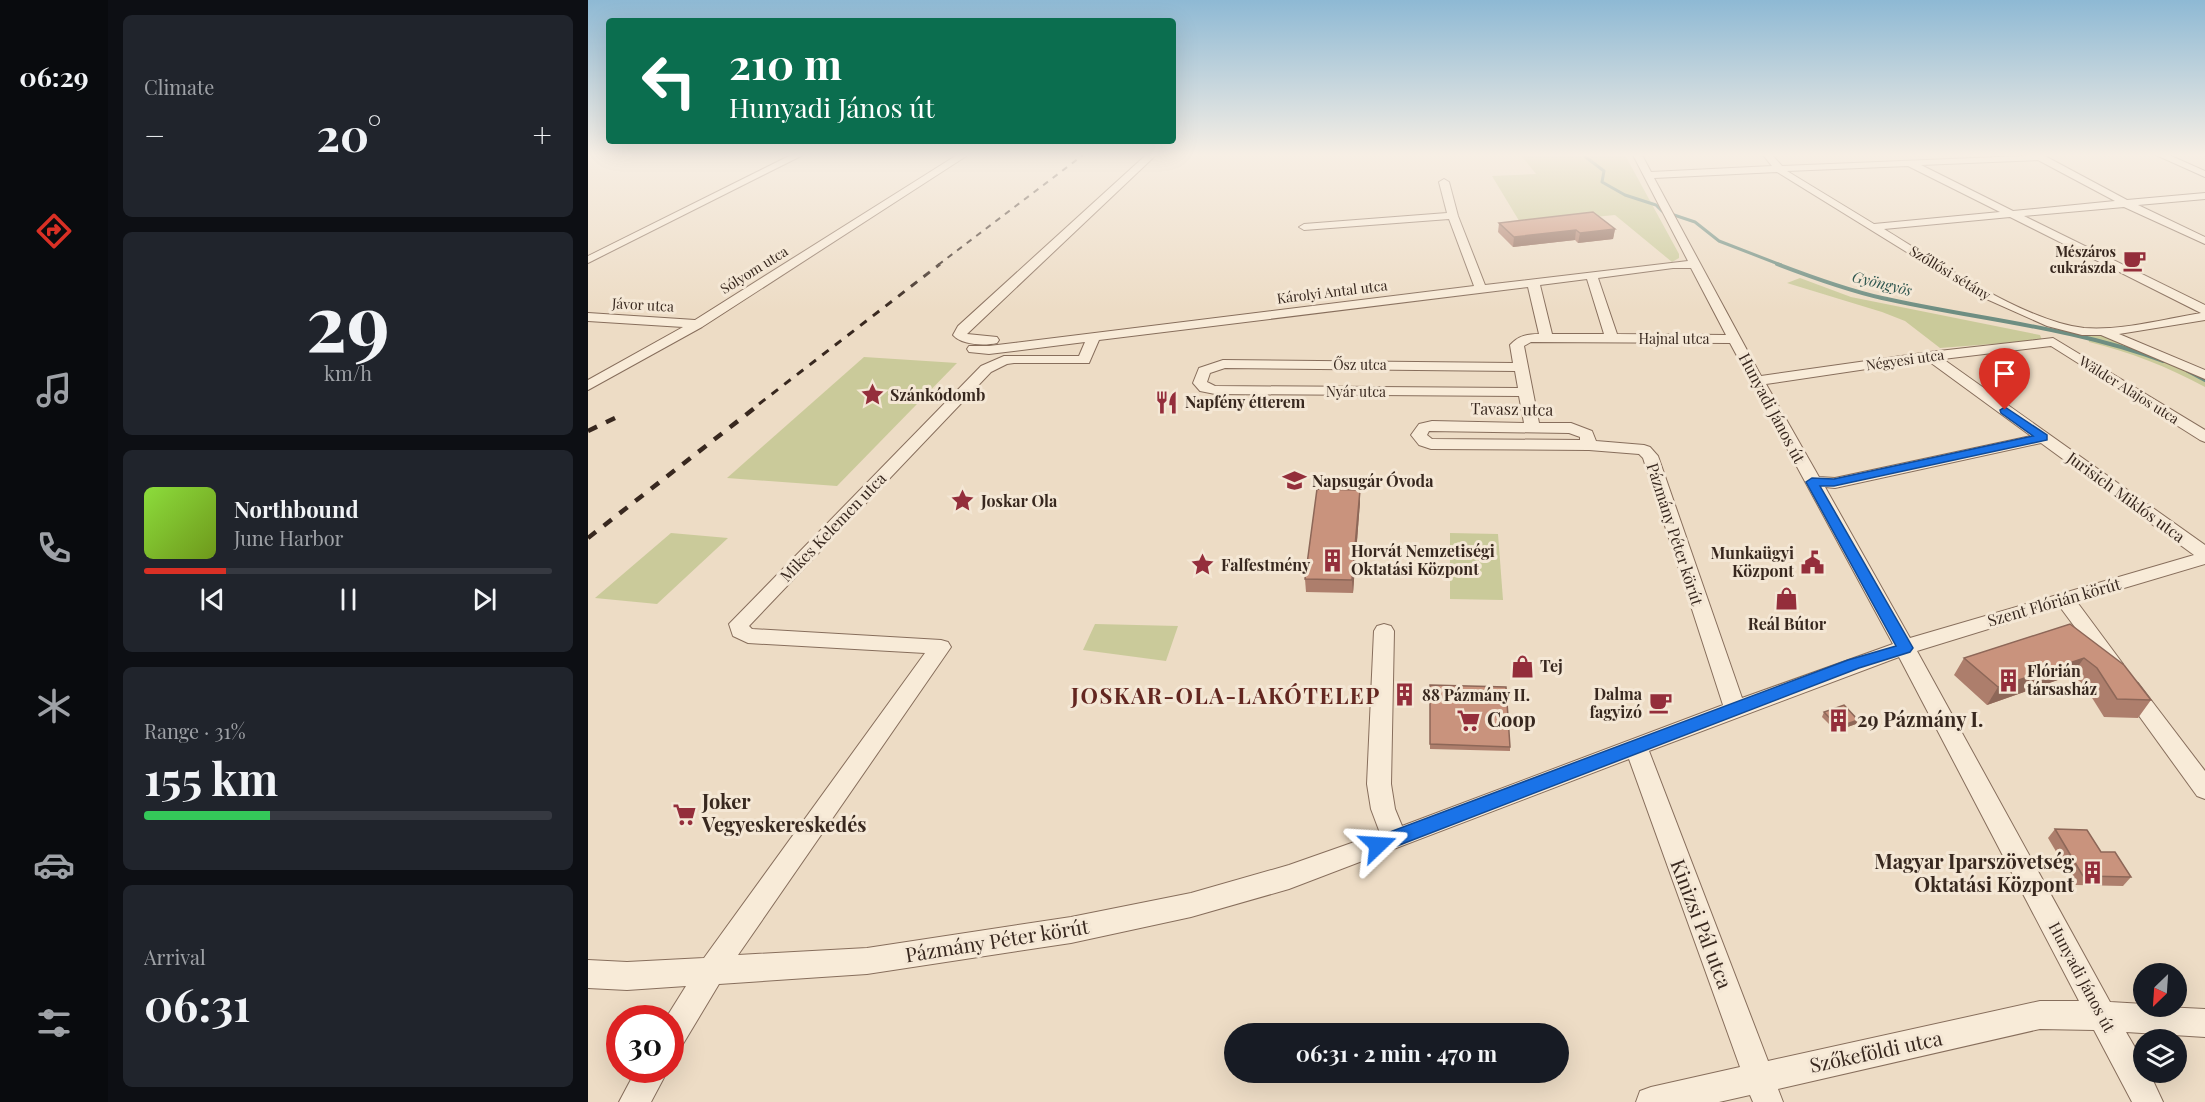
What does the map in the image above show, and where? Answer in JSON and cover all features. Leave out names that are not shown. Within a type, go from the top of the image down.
[{"type":"street","points":[[588,260],[696,206]]},
{"type":"street","name":"Sólyom utca","points":[[588,386],[697,324],[883,206]]},
{"type":"street","points":[[1093,336],[982,340],[965,338],[960,335],[963,329],[1096,206]]},
{"type":"street","points":[[1450,206],[1481,289]]},
{"type":"street","name":"Hunyadi János út","points":[[1664,206],[1812,482],[1905,648],[2148,1102]]},
{"type":"street","name":"Szőllősi sétány","points":[[1839,206],[1991,297],[2065,327],[2084,332],[2102,331]]},
{"type":"street","points":[[1998,206],[2205,310]]},
{"type":"street","points":[[1873,227],[2090,206]]},
{"type":"street","points":[[2132,206],[2205,241]]},
{"type":"street","points":[[1304,227],[1453,216]]},
{"type":"street","name":"Károlyi Antal utca","points":[[974,349],[989,350],[1695,264]]},
{"type":"street","points":[[1591,275],[1612,339]]},
{"type":"street","points":[[1533,282],[1546,338]]},
{"type":"street","points":[[2102,331],[2205,316]]},
{"type":"street","name":"Jávor utca","points":[[588,317],[697,324]]},
{"type":"street","points":[[2102,331],[2205,375]]},
{"type":"street","name":"Mikes Kelemen utca","points":[[711,971],[941,647],[748,636],[740,631],[739,624],[987,369],[1004,360],[1014,359],[1084,360],[1091,347],[1093,336]]},
{"type":"street","name":"Hajnal utca","points":[[1532,427],[1517,345],[1530,338],[1735,339]]},
{"type":"street","name":"Négyesi utca","points":[[1757,381],[1930,356],[2053,342]]},
{"type":"street","name":"Wälder Alajos utca","points":[[2053,342],[2205,437]]},
{"type":"street","name":"Jurisich Miklós utca","points":[[1930,356],[2205,554]]},
{"type":"street","name":"Ősz utca","points":[[1202,373],[1211,367],[1223,364],[1521,367]]},
{"type":"street","name":"Nyár utca","points":[[1202,373],[1200,383],[1205,388],[1215,390],[1525,392]]},
{"type":"street","name":"Pázmány Péter körút","points":[[1424,427],[1419,431],[1420,439],[1431,444],[1589,445],[1644,450],[1650,456],[1735,710]]},
{"type":"street","name":"Tavasz utca","points":[[1424,427],[1532,427],[1582,430],[1587,434],[1589,445]]},
{"type":"street","points":[[1812,482],[1834,483],[2043,438]]},
{"type":"street","name":"Szent Flórián körút","points":[[1905,648],[2205,558]]},
{"type":"street","points":[[2064,599],[2205,789]]},
{"type":"street","points":[[1384,631],[1379,784],[1383,809],[1395,839]]},
{"type":"street","name":"Pázmány Péter körút","points":[[588,974],[627,976],[867,961],[1071,930],[1202,902],[1289,877],[1395,839],[1854,664],[1905,648]]},
{"type":"street","name":"Kinizsi Pál utca","points":[[1636,746],[1763,1090]]},
{"type":"street","points":[[684,1016],[711,971]]},
{"type":"street","name":"Szőkeföldi utca","points":[[1651,1102],[1763,1090],[2040,1016],[2103,1016],[2205,1023]]},
{"type":"street","points":[[634,1102],[645,1083]]},
{"type":"green space","points":[[1510,206],[1653,206],[1679,258],[1672,262],[1615,215],[1521,224]]},
{"type":"green space","points":[[1800,278],[1851,297],[2040,335],[2042,340],[1940,348],[1905,321],[1787,283]]},
{"type":"green space","points":[[2088,335],[2118,335],[2205,371],[2205,387],[2148,361],[2089,342]]},
{"type":"green space","points":[[864,357],[957,363],[837,486],[727,478]]},
{"type":"green space","points":[[671,533],[728,538],[657,604],[595,598]]},
{"type":"green space","points":[[1450,533],[1498,534],[1503,600],[1450,599]]},
{"type":"green space","points":[[1095,624],[1178,626],[1166,661],[1083,650]]},
{"type":"building","points":[[1593,212],[1615,229],[1580,233],[1576,230],[1514,237],[1499,223]]},
{"type":"building","name":"Horvát Nemzetiségi Oktatási Központ","points":[[1317,489],[1360,490],[1352,580],[1305,579]]},
{"type":"building","points":[[2070,624],[2124,665],[2151,700],[2117,699],[2097,668],[2084,658],[1998,687],[1964,658]]},
{"type":"building","name":"Coop","points":[[1430,685],[1506,687],[1510,747],[1430,744]]},
{"type":"building","points":[[1844,705],[1858,720],[1838,727],[1824,712]]},
{"type":"building","points":[[2055,829],[2087,830],[2101,852],[2115,852],[2131,877],[2083,876]]},
{"type":"waterway","name":"Gyöngyös","points":[[1657,206],[1662,211],[1695,222],[1719,241],[1781,265]]},
{"type":"waterway","name":"Gyöngyös","points":[[1777,264],[1869,295],[2059,332],[2129,349],[2163,361]]},
{"type":"waterway","name":"Gyöngyös","points":[[2188,371],[2205,380]]},
{"type":"railway","points":[[938,265],[1015,206]]},
{"type":"railway","points":[[759,404],[940,264]]},
{"type":"railway","points":[[588,538],[761,403]]},
{"type":"railway","points":[[588,431],[621,415]]},
{"type":"place","name":"Mészáros cukrászda","points":[[2134,260]]},
{"type":"place","name":"Szánkódomb","points":[[872,395]]},
{"type":"place","name":"Napfény étterem","points":[[1167,402]]},
{"type":"place","name":"Napsugár Óvoda","points":[[1294,481]]},
{"type":"place","name":"Joskar Ola","points":[[963,501]]},
{"type":"place","name":"Horvát Nemzetiségi Oktatási Központ","points":[[1333,560]]},
{"type":"place","name":"Munkaügyi Központ","points":[[1812,562]]},
{"type":"place","name":"Falfestmény","points":[[1203,565]]},
{"type":"place","name":"Reál Bútor","points":[[1787,599]]},
{"type":"place","name":"Tej","points":[[1522,666]]},
{"type":"place","name":"Flórián társasház","points":[[2009,680]]},
{"type":"place","name":"88 Pázmány II.","points":[[1404,695]]},
{"type":"place","name":"Dalma fagyizó","points":[[1660,703]]},
{"type":"place","name":"Coop","points":[[1469,720]]},
{"type":"place","name":"29 Pázmány I.","points":[[1839,720]]},
{"type":"place","name":"Joker Vegyeskereskedés","points":[[684,814]]},
{"type":"place","name":"Magyar Iparszövetség Oktatási Központ","points":[[2092,873]]},
{"type":"district","name":"JOSKAR-OLA-LAKÓTELEP","points":[[1226,696]]},
{"type":"route","points":[[1378,845],[1854,664],[1905,648],[1812,482],[1834,483],[2043,438],[2005,410]]}]
